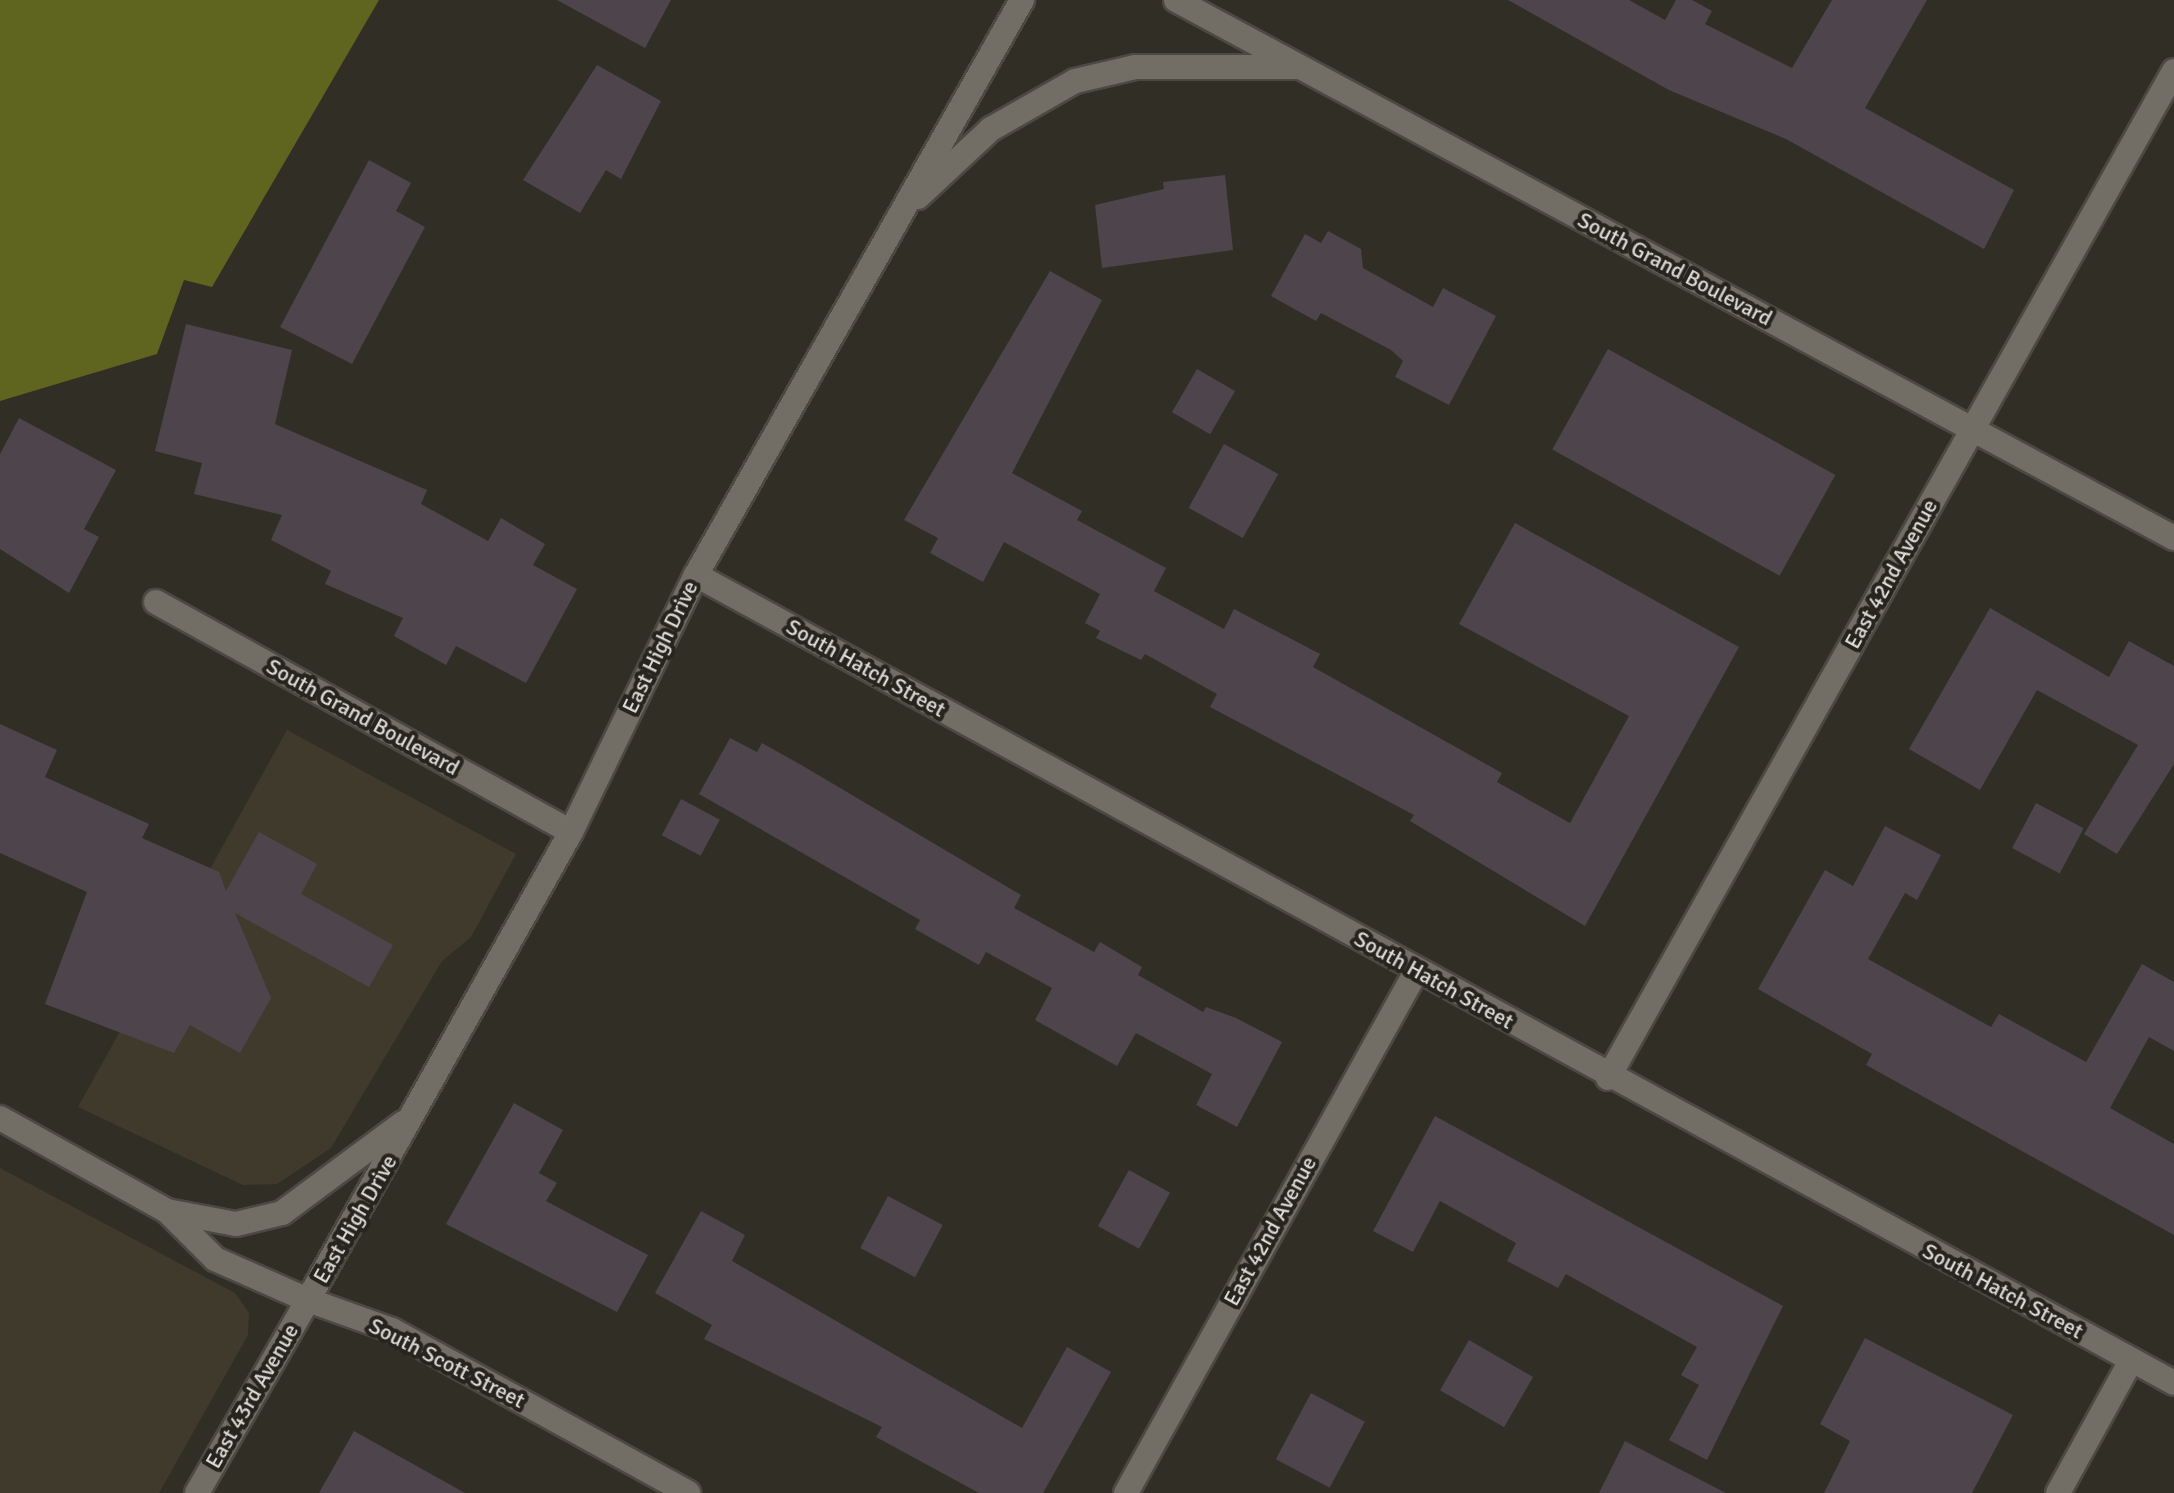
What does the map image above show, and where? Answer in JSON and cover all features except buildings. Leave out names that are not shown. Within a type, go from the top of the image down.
[{"type":"street","name":"East High Drive","points":[[308,1300],[571,832],[696,575],[1022,0]]},
{"type":"street","name":"South Grand Boulevard","points":[[1176,0],[2174,538]]},
{"type":"street","points":[[899,215],[991,129],[1075,81],[1135,67],[1300,67]]},
{"type":"street","name":"East 42nd Avenue","points":[[1608,1078],[2174,71]]},
{"type":"street","name":"South Hatch Street","points":[[696,575],[1608,1078],[2174,1383]]},
{"type":"street","name":"South Grand Boulevard","points":[[156,602],[571,832]]},
{"type":"street","name":"East 42nd Avenue","points":[[1126,1493],[1417,970]]},
{"type":"street","points":[[167,1211],[236,1224],[282,1213],[415,1113]]},
{"type":"street","name":"South Scott Street","points":[[0,1118],[167,1211],[215,1259],[308,1300],[392,1330],[688,1493]]},
{"type":"street","name":"East 43rd Avenue","points":[[197,1493],[308,1300]]},
{"type":"street","points":[[2058,1493],[2131,1361]]},
{"type":"shaded area","points":[[287,730],[516,854],[471,937],[442,961],[331,1148],[277,1184],[243,1185],[78,1107]]},
{"type":"shaded area","points":[[0,1168],[235,1293],[249,1313],[248,1335],[159,1493],[0,1493]]},
{"type":"green space","points":[[0,0],[379,0],[212,287],[184,280],[157,354],[0,401]]}]
